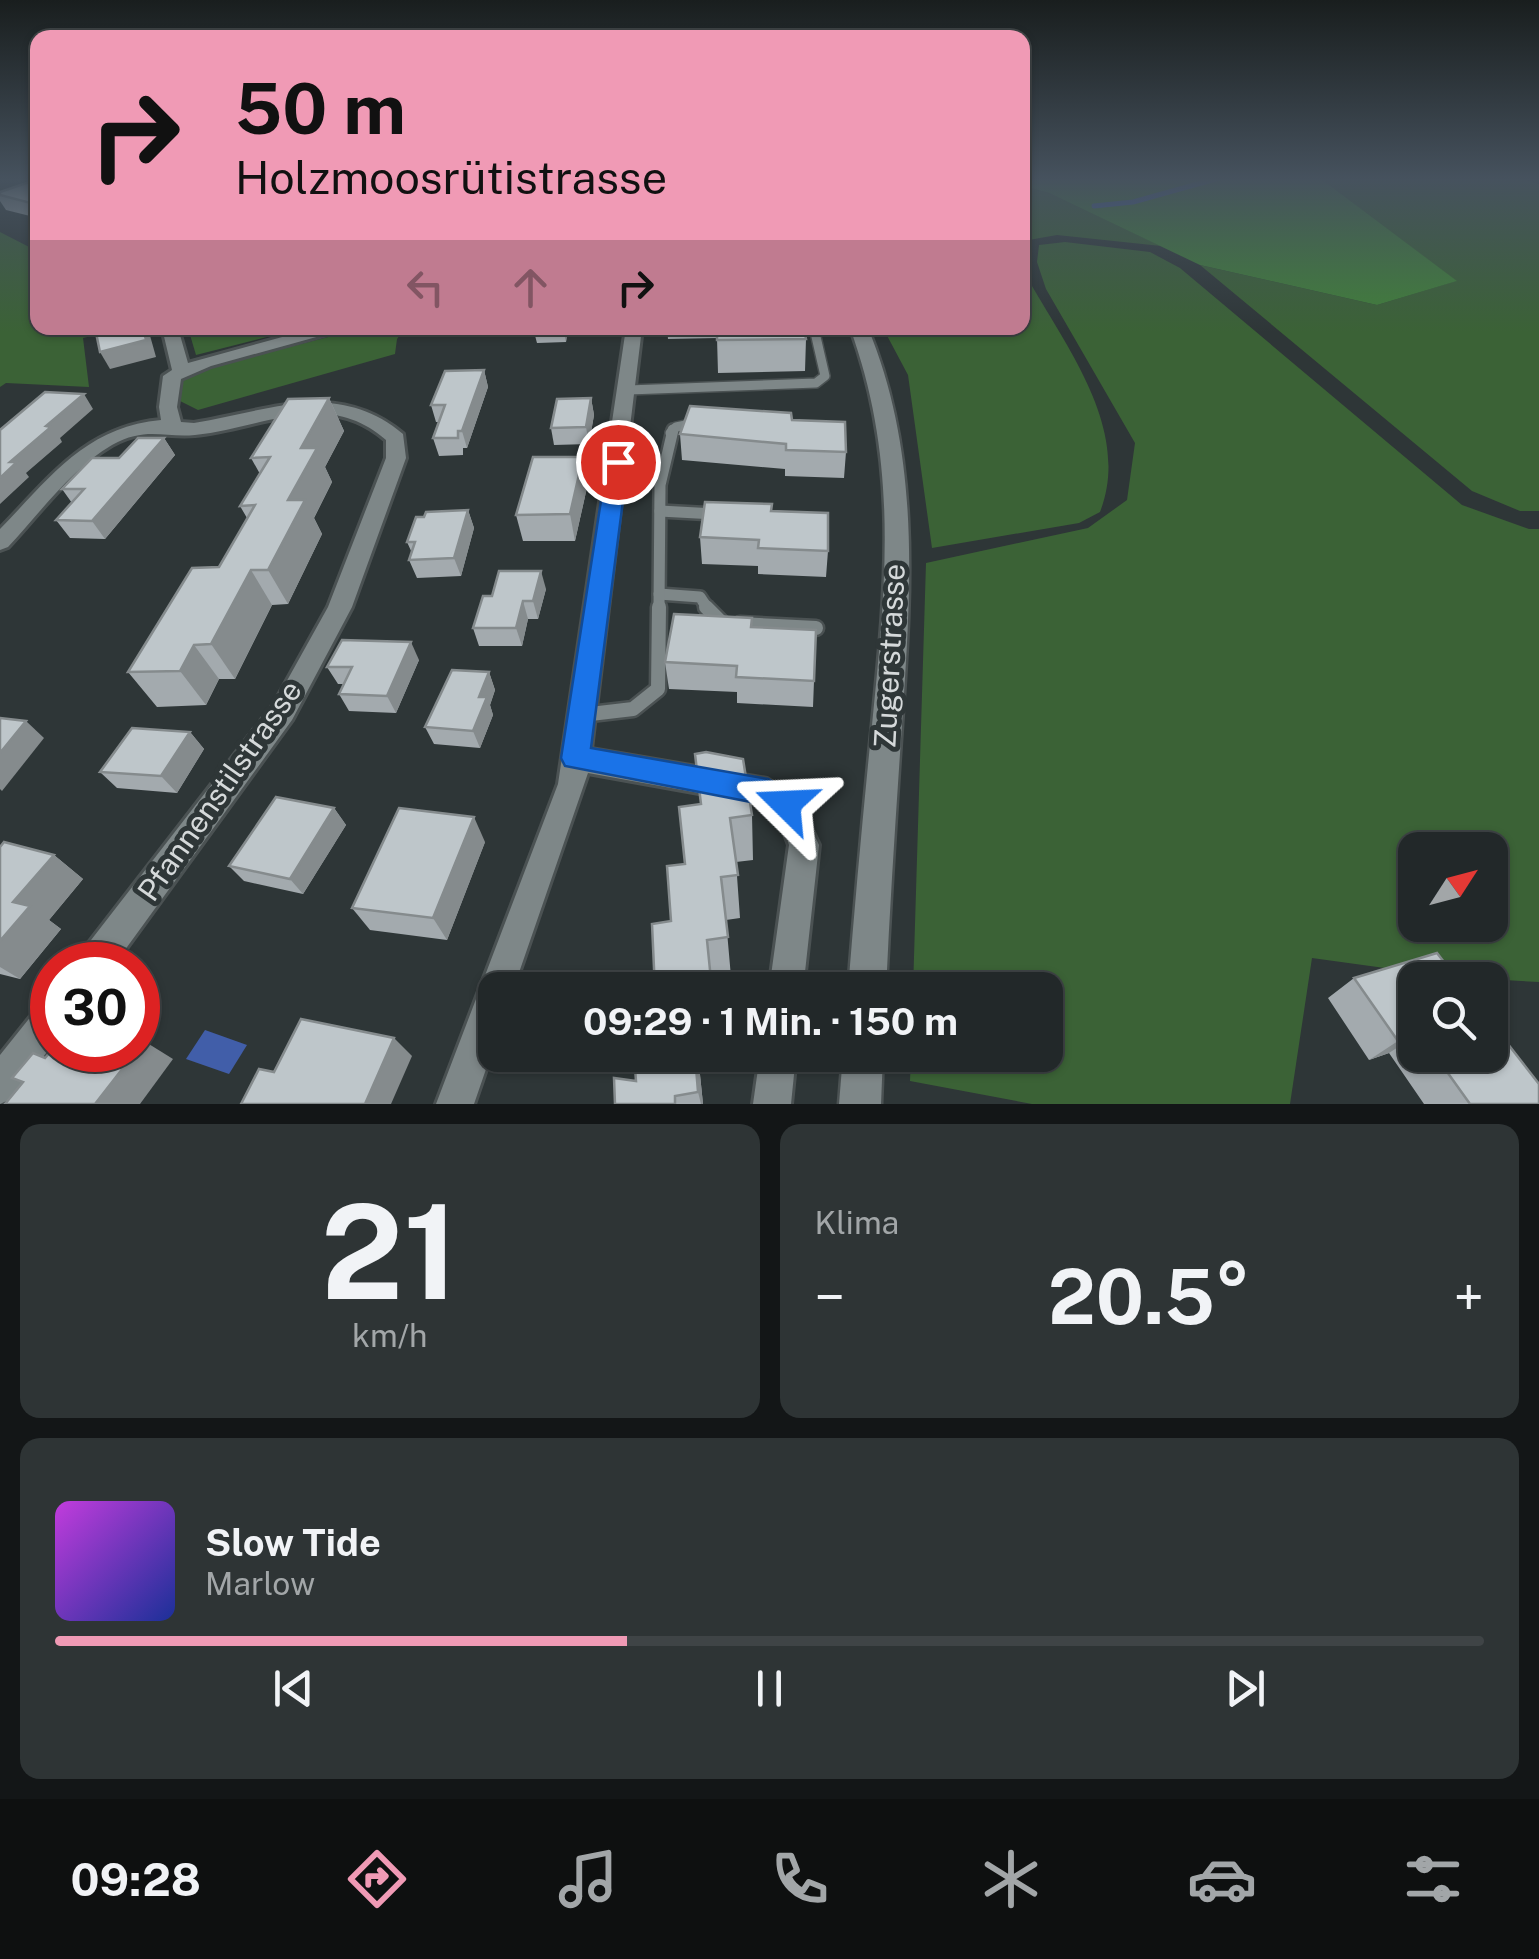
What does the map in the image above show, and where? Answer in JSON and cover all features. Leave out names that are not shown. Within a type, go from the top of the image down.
[{"type":"main road","name":"Zugerstrasse","points":[[862,335],[880,375],[895,464],[897,510],[897,608],[868,972]]},
{"type":"main road","points":[[860,1104],[862,1072]]},
{"type":"street","points":[[172,335],[181,370]]},
{"type":"street","points":[[0,542],[98,444],[122,434],[172,426],[168,382],[181,370],[307,335]]},
{"type":"street","points":[[503,972],[572,784],[633,335]]},
{"type":"street","name":"Pfannenstilstrasse","points":[[110,942],[282,712],[340,608],[396,458],[396,438],[383,422],[358,411],[288,410],[197,428],[172,426]]},
{"type":"street","points":[[575,758],[768,792],[786,804],[799,824],[804,846],[788,972]]},
{"type":"street","points":[[455,1104],[478,1041]]},
{"type":"street","points":[[0,1085],[30,1046]]},
{"type":"street","points":[[772,1104],[776,1072]]},
{"type":"lane","points":[[628,390],[816,382],[825,376],[816,335]]},
{"type":"lane","points":[[582,715],[626,713],[644,706],[658,689],[660,511],[669,434],[690,422],[709,423]]},
{"type":"lane","points":[[660,511],[736,514]]},
{"type":"lane","points":[[659,594],[700,597],[714,619],[724,624],[816,628]]},
{"type":"green space","points":[[1030,230],[1126,230],[1161,246],[1057,235],[1030,240]]},
{"type":"green space","points":[[1126,230],[1389,230],[1457,281],[1377,305],[1200,265]]},
{"type":"green space","points":[[1388,230],[1539,230],[1539,511],[1520,511],[1472,491],[1200,265],[1377,305],[1456,281]]},
{"type":"green space","points":[[0,232],[30,247],[30,335],[96,335],[83,338],[89,387],[6,383],[0,387]]},
{"type":"green space","points":[[1065,242],[1150,252],[1180,268],[1462,505],[1539,529],[1539,982],[1508,980],[1508,962],[1398,962],[1398,970],[1312,958],[1290,1104],[1032,1104],[910,1081],[910,1072],[1063,1072],[1063,972],[914,972],[926,563],[1088,528],[1127,500],[1135,443],[1046,289],[1037,262],[1039,245]]},
{"type":"green space","points":[[1030,282],[1073,356],[1100,417],[1107,448],[1108,480],[1100,512],[1079,523],[932,548],[908,375],[887,335],[1030,335]]},
{"type":"green space","points":[[190,335],[275,335],[196,355]]},
{"type":"green space","points":[[336,335],[400,335],[395,354],[198,410],[176,399],[183,379],[199,370]]},
{"type":"water","points":[[205,1030],[247,1045],[229,1074],[186,1059]]},
{"type":"building","points":[[96,335],[145,335],[146,340],[100,352]]},
{"type":"building","points":[[717,335],[805,335],[806,339],[717,340]]},
{"type":"building","points":[[484,370],[458,438],[433,438],[445,405],[431,405],[445,371]]},
{"type":"building","points":[[45,392],[84,394],[10,462],[17,462],[0,478],[0,430]]},
{"type":"building","points":[[329,398],[301,448],[317,448],[288,500],[305,500],[268,570],[251,570],[211,644],[194,645],[180,671],[128,672],[192,568],[219,567],[255,505],[240,506],[270,457],[251,458],[288,399]]},
{"type":"building","points":[[591,398],[586,427],[551,428],[557,399]]},
{"type":"building","points":[[690,406],[791,413],[792,420],[845,422],[846,452],[786,450],[786,444],[680,434]]},
{"type":"building","points":[[138,438],[164,438],[92,521],[56,520],[84,489],[62,489],[92,458],[119,458]]},
{"type":"building","points":[[533,457],[583,457],[570,514],[516,515]]},
{"type":"building","points":[[705,502],[772,504],[771,511],[828,513],[828,551],[758,548],[759,540],[700,537]]},
{"type":"building","points":[[468,510],[454,558],[409,560],[415,542],[407,542],[416,517],[424,517],[426,512]]},
{"type":"building","points":[[499,571],[541,571],[533,601],[523,601],[516,628],[473,628],[483,596],[492,596]]},
{"type":"building","points":[[674,614],[752,618],[751,627],[816,630],[814,681],[736,677],[737,666],[665,662]]},
{"type":"building","points":[[342,640],[411,642],[387,696],[339,694],[352,667],[327,667]]},
{"type":"building","points":[[452,670],[489,672],[479,697],[487,697],[473,731],[425,727]]},
{"type":"building","points":[[0,718],[26,721],[0,753]]},
{"type":"building","points":[[132,728],[190,732],[161,776],[100,772]]},
{"type":"building","points":[[706,752],[743,759],[752,815],[730,818],[738,875],[721,877],[728,937],[707,940],[710,972],[654,972],[652,924],[671,921],[667,866],[685,864],[679,807],[701,804],[695,754]]},
{"type":"building","points":[[276,797],[334,808],[290,879],[229,866]]},
{"type":"building","points":[[399,808],[474,817],[433,918],[352,908]]},
{"type":"building","points":[[4,842],[54,855],[13,902],[30,906],[0,941],[0,847]]},
{"type":"building","points":[[1437,953],[1444,962],[1407,962]]},
{"type":"building","points":[[1398,965],[1398,1041],[1354,978]]},
{"type":"building","points":[[301,1019],[394,1038],[365,1104],[241,1104],[259,1069],[274,1072]]},
{"type":"building","points":[[1508,1044],[1539,1084],[1539,1104],[1470,1104],[1447,1072],[1508,1072]]},
{"type":"building","points":[[30,1057],[30,1072],[120,1072],[95,1104],[5,1104],[23,1082],[12,1078]]},
{"type":"building","points":[[635,1072],[696,1072],[698,1092],[675,1096],[675,1104],[615,1104],[614,1078],[636,1081]]},
{"type":"route","points":[[618,462],[575,758],[768,792],[786,804]]}]
